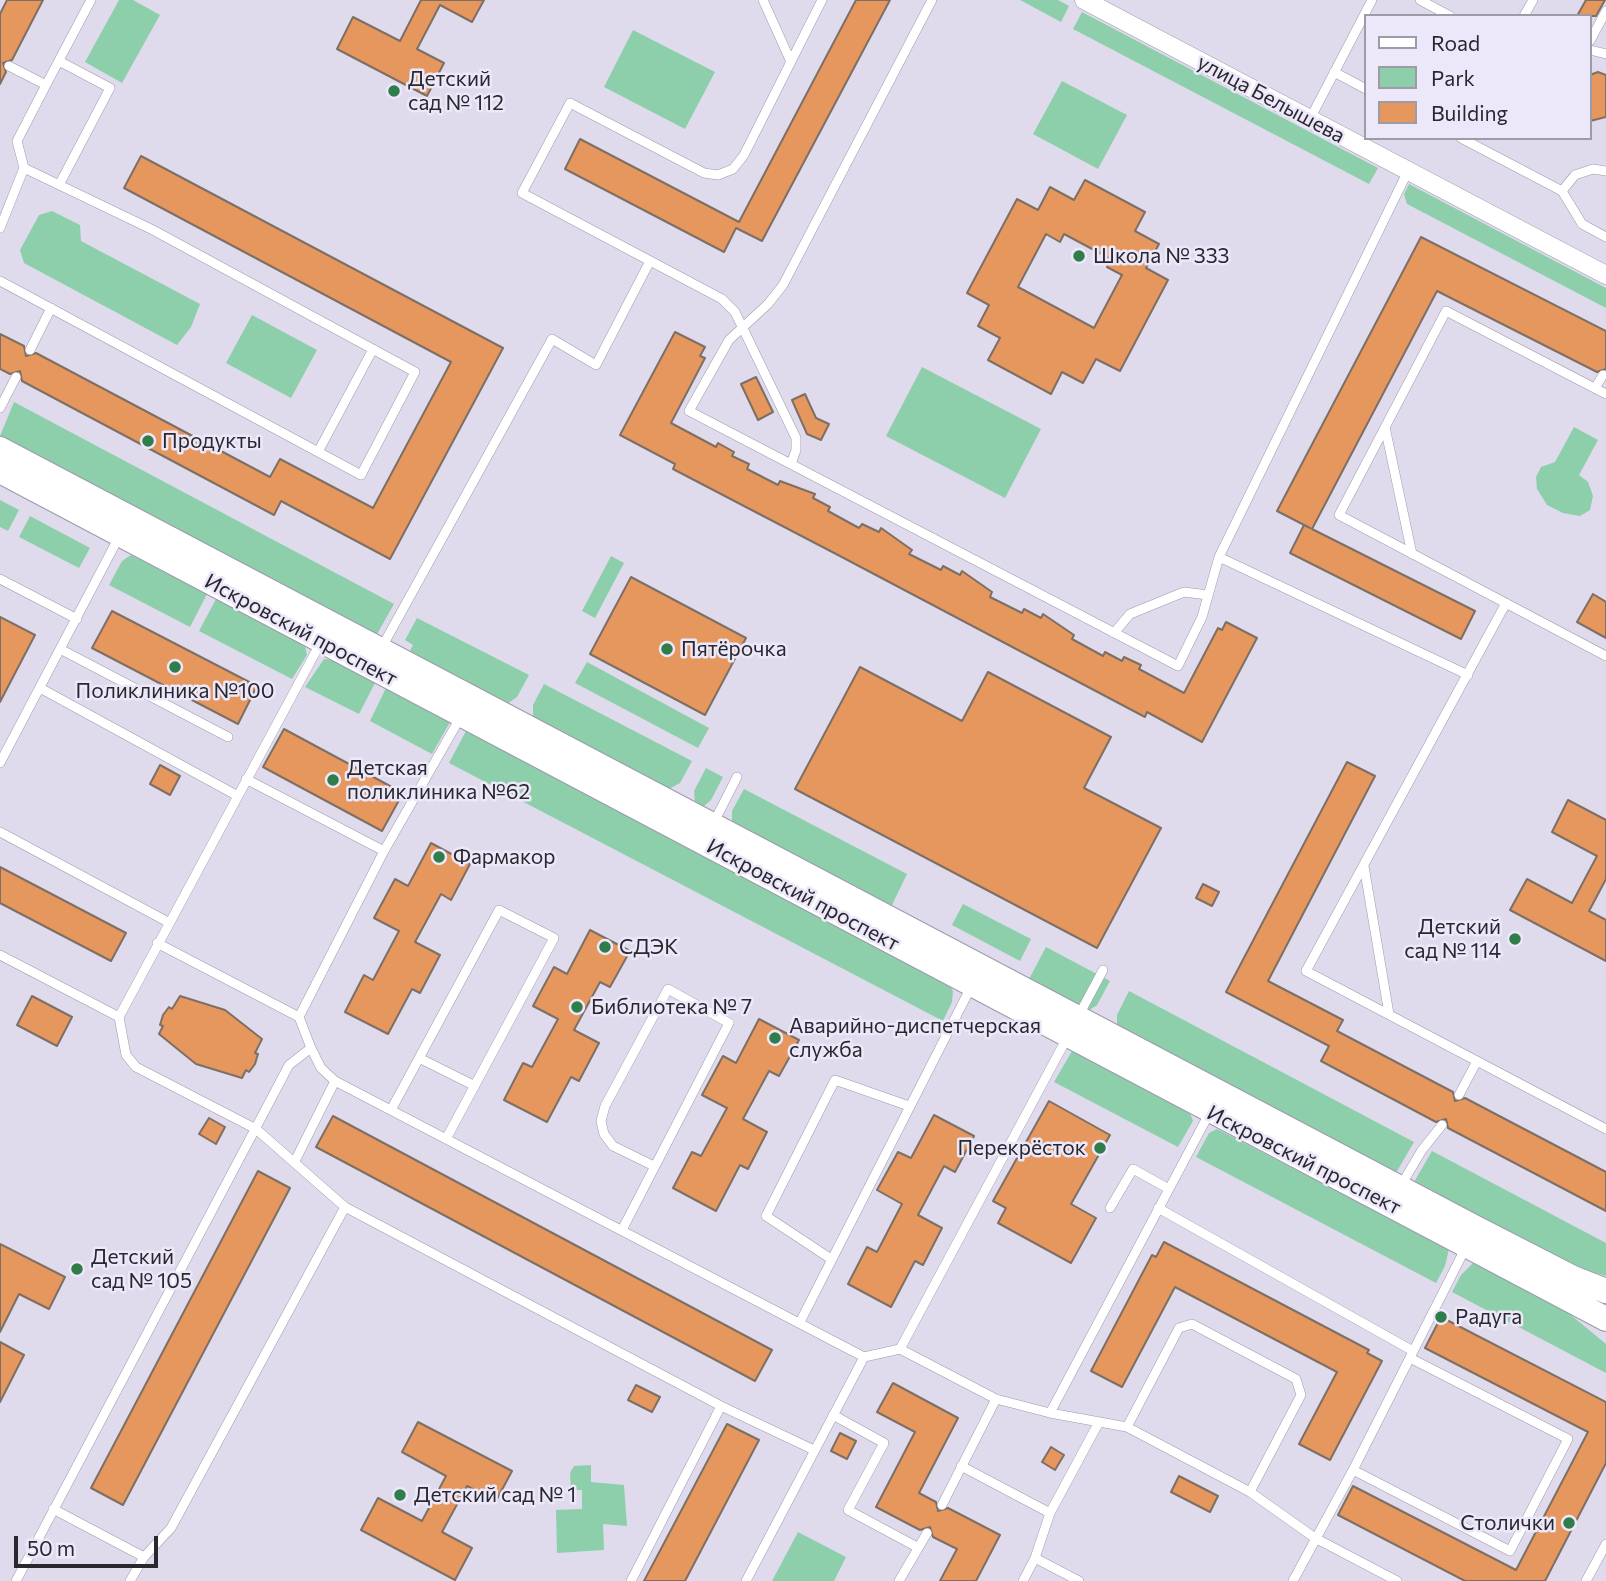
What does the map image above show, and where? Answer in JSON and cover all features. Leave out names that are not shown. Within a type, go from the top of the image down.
[{"type":"street","name":"улица Белышева","points":[[1084,0],[1109,6],[1310,119],[1606,275]]},
{"type":"street","name":"Искровский проспект","points":[[0,449],[125,526],[1395,1196],[1471,1237],[1606,1319]]},
{"type":"street","name":"Искровский проспект","points":[[0,471],[125,526]]},
{"type":"street","name":"Искровский проспект","points":[[326,633],[380,650],[466,706]]},
{"type":"street","name":"Искровский проспект","points":[[674,816],[712,825],[977,976]]},
{"type":"street","name":"Искровский проспект","points":[[1072,1027],[1210,1111],[1395,1196]]},
{"type":"street","name":"Искровский проспект","points":[[1471,1237],[1606,1292]]},
{"type":"lane","points":[[0,228],[24,168],[17,141],[91,0]]},
{"type":"lane","points":[[763,0],[791,62]]},
{"type":"lane","points":[[791,464],[796,450],[796,438],[744,325],[722,299],[522,193],[570,103],[704,173],[719,175],[733,169],[744,155],[822,0]]},
{"type":"lane","points":[[932,0],[783,285],[719,353],[689,411],[1178,666],[1202,617],[1219,557],[1408,171]]},
{"type":"lane","points":[[1420,0],[1446,14]]},
{"type":"lane","points":[[1592,37],[1606,11]]},
{"type":"lane","points":[[1310,119],[1364,15]]},
{"type":"lane","points":[[59,61],[110,88],[59,185]]},
{"type":"lane","points":[[9,66],[46,85]]},
{"type":"lane","points":[[1334,72],[1364,88]]},
{"type":"lane","points":[[1465,140],[1562,191],[1582,224],[1606,237]]},
{"type":"lane","points":[[0,281],[361,475],[415,372],[153,230],[24,168]]},
{"type":"lane","points":[[1562,191],[1575,175],[1593,169],[1606,171]]},
{"type":"lane","points":[[380,650],[552,339],[596,365],[650,261]]},
{"type":"lane","points":[[30,350],[51,309]]},
{"type":"lane","points":[[1606,394],[1446,311],[1339,515],[1606,656]]},
{"type":"lane","points":[[317,452],[373,349]]},
{"type":"lane","points":[[1595,388],[1602,375]]},
{"type":"lane","points":[[0,408],[16,377]]},
{"type":"lane","points":[[1385,427],[1412,554]]},
{"type":"lane","points":[[0,763],[125,526]]},
{"type":"lane","points":[[1219,557],[1468,675]]},
{"type":"lane","points":[[0,579],[77,619]]},
{"type":"lane","points":[[1114,633],[1130,614],[1184,592],[1208,595]]},
{"type":"lane","points":[[1506,603],[1306,971],[1606,1129]]},
{"type":"lane","points":[[326,633],[236,795],[119,1017],[125,1055],[136,1066],[256,1129],[345,1207],[721,1406],[814,1450]]},
{"type":"lane","points":[[60,649],[228,737]]},
{"type":"lane","points":[[40,688],[236,795]]},
{"type":"lane","points":[[299,1017],[384,851],[466,706]]},
{"type":"lane","points":[[712,825],[737,777]]},
{"type":"lane","points":[[246,779],[384,851]]},
{"type":"lane","points":[[0,832],[168,922]]},
{"type":"lane","points":[[1364,866],[1390,1014]]},
{"type":"lane","points":[[391,1110],[499,910],[554,938],[446,1139]]},
{"type":"lane","points":[[157,943],[299,1017],[321,1068],[335,1082],[864,1357],[900,1349],[996,1399],[1050,1413],[1127,1427],[1250,1492],[1315,1538],[1397,1581]]},
{"type":"lane","points":[[0,955],[119,1017]]},
{"type":"lane","points":[[900,1349],[1103,970]]},
{"type":"lane","points":[[800,1322],[977,976]]},
{"type":"lane","points":[[622,1230],[729,1023],[668,989],[606,1106],[601,1121],[604,1134],[613,1146],[654,1166]]},
{"type":"lane","points":[[16,1581],[289,1065],[311,1048]]},
{"type":"lane","points":[[419,1058],[475,1086]]},
{"type":"lane","points":[[1459,1095],[1477,1061]]},
{"type":"lane","points":[[831,1259],[766,1216],[828,1093],[835,1080],[909,1106]]},
{"type":"lane","points":[[295,1161],[335,1082]]},
{"type":"lane","points":[[1050,1413],[1210,1111]]},
{"type":"lane","points":[[1395,1196],[1422,1150],[1442,1125]]},
{"type":"lane","points":[[1110,1208],[1133,1169],[1169,1189]]},
{"type":"lane","points":[[130,1581],[144,1557],[171,1528],[345,1207]]},
{"type":"lane","points":[[1158,1208],[1412,1355],[1567,1439],[1510,1551],[1353,1470]]},
{"type":"lane","points":[[1293,1581],[1353,1470],[1471,1237]]},
{"type":"lane","points":[[1127,1427],[1179,1328],[1192,1324],[1296,1379],[1301,1395],[1250,1492]]},
{"type":"lane","points":[[746,1581],[864,1357]]},
{"type":"lane","points":[[942,1505],[996,1399]]},
{"type":"lane","points":[[631,1581],[721,1406]]},
{"type":"lane","points":[[833,1415],[884,1443],[848,1510],[918,1547]]},
{"type":"lane","points":[[1023,1581],[1035,1559],[1051,1513],[1099,1422]]},
{"type":"lane","points":[[961,1466],[1051,1513]]},
{"type":"lane","points":[[54,1509],[144,1557]]},
{"type":"lane","points":[[899,1581],[927,1534]]},
{"type":"lane","points":[[1586,1581],[1606,1544]]},
{"type":"lane","points":[[1035,1559],[1079,1581]]},
{"type":"green space","points":[[119,0],[133,0],[160,15],[122,83],[85,62]]},
{"type":"green space","points":[[1020,0],[1058,0],[1069,6],[1061,22]]},
{"type":"green space","points":[[1082,12],[1378,168],[1369,184],[1073,29]]},
{"type":"green space","points":[[633,30],[715,72],[685,129],[604,87]]},
{"type":"green space","points":[[1062,81],[1127,115],[1098,169],[1033,134]]},
{"type":"green space","points":[[1409,184],[1606,288],[1606,308],[1407,204],[1404,194]]},
{"type":"green space","points":[[52,211],[80,225],[81,241],[200,304],[191,327],[177,345],[24,263],[20,250],[39,215]]},
{"type":"green space","points":[[252,315],[317,350],[291,398],[226,363]]},
{"type":"green space","points":[[922,367],[1041,429],[1005,498],[886,436]]},
{"type":"green space","points":[[14,402],[394,604],[376,636],[0,436]]},
{"type":"green space","points":[[1574,427],[1598,440],[1579,475],[1588,482],[1593,496],[1590,510],[1580,516],[1563,513],[1547,505],[1537,489],[1536,477],[1541,467],[1555,462]]},
{"type":"green space","points":[[0,500],[19,510],[8,531],[0,527]]},
{"type":"green space","points":[[30,516],[90,548],[79,568],[19,537]]},
{"type":"green space","points":[[131,555],[207,594],[190,627],[109,585],[122,561]]},
{"type":"green space","points":[[611,556],[624,563],[595,618],[582,611]]},
{"type":"green space","points":[[216,599],[305,646],[307,655],[292,679],[199,631]]},
{"type":"green space","points":[[417,618],[529,675],[517,697],[507,704],[409,653],[413,645],[405,640]]},
{"type":"green space","points":[[324,659],[334,660],[375,683],[359,714],[305,687]]},
{"type":"green space","points":[[587,662],[709,728],[698,748],[575,683]]},
{"type":"green space","points":[[544,684],[692,761],[680,783],[669,789],[533,718],[533,705]]},
{"type":"green space","points":[[386,688],[450,722],[432,754],[370,721]]},
{"type":"green space","points":[[466,731],[950,986],[953,991],[952,1002],[943,1021],[449,763]]},
{"type":"green space","points":[[706,768],[723,777],[711,800],[702,808],[695,804],[694,791]]},
{"type":"green space","points":[[744,789],[907,874],[891,907],[732,823],[732,811]]},
{"type":"green space","points":[[963,904],[1031,939],[1020,961],[952,925]]},
{"type":"green space","points":[[1046,947],[1110,981],[1097,1005],[1088,1011],[1029,979]]},
{"type":"green space","points":[[1129,991],[1414,1142],[1396,1173],[1117,1025],[1117,1015]]},
{"type":"green space","points":[[1072,1051],[1190,1113],[1193,1121],[1178,1147],[1054,1082]]},
{"type":"green space","points":[[1217,1129],[1449,1249],[1445,1266],[1436,1283],[1196,1157],[1209,1133]]},
{"type":"green space","points":[[1432,1151],[1606,1243],[1606,1276],[1577,1268],[1414,1182]]},
{"type":"green space","points":[[1474,1262],[1566,1311],[1606,1344],[1606,1373],[1452,1292],[1461,1275]]},
{"type":"green space","points":[[591,1465],[591,1482],[624,1485],[627,1526],[603,1524],[604,1550],[557,1553],[556,1510],[582,1509],[582,1490],[571,1490],[570,1473],[574,1466]]},
{"type":"green space","points":[[798,1532],[846,1557],[834,1581],[772,1581]]},
{"type":"building","points":[[7,0],[43,0],[12,60],[3,63],[6,72],[0,84],[0,14]]},
{"type":"building","points":[[421,0],[484,0],[472,22],[440,5],[417,49],[444,63],[427,96],[337,49],[353,17],[400,41]]},
{"type":"building","points":[[856,0],[890,0],[762,241],[736,228],[724,252],[565,169],[580,139],[739,222]]},
{"type":"building","points":[[1586,0],[1605,0],[1596,16],[1578,14]]},
{"type":"building","points":[[1598,72],[1606,75],[1606,117],[1592,120],[1592,74]]},
{"type":"building","points":[[141,156],[503,348],[390,559],[281,501],[274,515],[22,381],[20,371],[10,374],[0,369],[0,334],[24,346],[26,356],[36,353],[270,477],[280,459],[373,508],[451,362],[124,188]]},
{"type":"building","points":[[1085,180],[1145,212],[1135,231],[1159,244],[1146,268],[1168,280],[1120,371],[1096,359],[1083,383],[1062,372],[1051,394],[988,360],[1000,338],[978,326],[989,305],[967,293],[1017,199],[1038,210],[1050,187],[1074,200]],"holes":[[[1046,234],[1060,242],[1064,234],[1111,259],[1107,267],[1122,275],[1094,328],[1018,287]]]},
{"type":"building","points":[[1421,237],[1606,331],[1606,369],[1597,372],[1437,291],[1312,529],[1475,611],[1461,639],[1290,553],[1304,525],[1310,528],[1277,511]]},
{"type":"building","points":[[675,332],[705,347],[700,356],[705,358],[671,423],[716,447],[718,443],[734,452],[732,456],[749,464],[747,469],[778,485],[780,481],[815,494],[813,498],[830,507],[828,511],[859,528],[862,524],[879,532],[881,528],[912,550],[909,554],[941,570],[943,566],[960,575],[962,571],[992,592],[990,597],[1022,613],[1024,609],[1041,618],[1043,614],[1074,635],[1072,639],[1103,656],[1105,652],[1122,661],[1124,657],[1141,665],[1139,669],[1184,693],[1218,628],[1222,630],[1226,622],[1257,638],[1202,742],[1147,712],[1145,717],[673,469],[675,464],[620,435]]},
{"type":"building","points":[[756,377],[773,412],[758,420],[741,384]]},
{"type":"building","points":[[805,394],[816,418],[829,424],[821,440],[807,434],[792,400]]},
{"type":"building","name":"Пятёрочка","points":[[631,577],[746,638],[705,715],[590,654]]},
{"type":"building","points":[[1593,594],[1606,602],[1606,638],[1577,622]]},
{"type":"building","name":"Поликлиника №100","points":[[112,611],[257,686],[238,724],[92,648]]},
{"type":"building","points":[[0,617],[35,635],[0,702]]},
{"type":"building","points":[[860,667],[962,721],[988,672],[1111,737],[1084,788],[1161,828],[1097,948],[795,789]]},
{"type":"building","name":"Детская поликлиника №62","points":[[284,729],[403,793],[382,831],[263,767]]},
{"type":"building","points":[[1347,762],[1375,776],[1268,981],[1343,1020],[1337,1031],[1453,1092],[1455,1101],[1465,1098],[1606,1172],[1606,1211],[1448,1128],[1446,1119],[1436,1122],[1321,1061],[1329,1046],[1226,992]]},
{"type":"building","points":[[160,765],[180,776],[170,795],[150,784]]},
{"type":"building","points":[[1568,800],[1606,820],[1606,879],[1589,911],[1606,920],[1606,961],[1510,910],[1527,879],[1572,903],[1597,856],[1552,832]]},
{"type":"building","points":[[431,843],[470,864],[451,900],[441,894],[415,942],[440,955],[420,993],[412,989],[388,1034],[345,1012],[364,975],[373,980],[399,931],[374,918],[395,879],[408,886]]},
{"type":"building","points":[[0,867],[126,933],[111,961],[0,903]]},
{"type":"building","points":[[1203,884],[1219,892],[1212,906],[1196,898]]},
{"type":"building","points":[[590,930],[630,951],[610,987],[600,982],[574,1030],[599,1043],[579,1081],[571,1077],[547,1122],[504,1100],[523,1063],[532,1067],[558,1019],[533,1006],[554,967],[567,974]]},
{"type":"building","points":[[32,996],[72,1017],[57,1046],[17,1025]]},
{"type":"building","points":[[180,996],[225,1010],[262,1039],[255,1053],[258,1054],[255,1064],[249,1072],[246,1070],[242,1078],[196,1064],[159,1034],[163,1026],[160,1025],[163,1015],[169,1007],[172,1009]]},
{"type":"building","points":[[759,1019],[799,1040],[779,1076],[769,1071],[743,1119],[767,1132],[748,1169],[740,1165],[716,1211],[673,1188],[692,1152],[701,1156],[727,1108],[702,1095],[723,1056],[736,1063]]},
{"type":"building","points":[[1049,1101],[1110,1135],[1071,1204],[1096,1218],[1071,1263],[998,1223],[1006,1208],[993,1201]]},
{"type":"building","points":[[934,1115],[974,1136],[955,1172],[944,1166],[918,1215],[942,1228],[923,1265],[915,1261],[891,1307],[848,1284],[867,1247],[877,1252],[902,1204],[877,1190],[898,1152],[911,1158]]},
{"type":"building","points":[[333,1116],[772,1350],[755,1381],[316,1147]]},
{"type":"building","points":[[209,1118],[225,1127],[216,1144],[199,1134]]},
{"type":"building","points":[[258,1171],[290,1188],[123,1505],[91,1488]]},
{"type":"building","points":[[1164,1242],[1369,1350],[1367,1353],[1382,1361],[1330,1460],[1299,1444],[1337,1372],[1175,1287],[1122,1387],[1091,1371],[1152,1255],[1156,1257]]},
{"type":"building","points":[[0,1244],[65,1277],[49,1309],[19,1294],[0,1332]]},
{"type":"building","points":[[1441,1317],[1606,1402],[1606,1463],[1545,1581],[1465,1581],[1338,1515],[1353,1486],[1516,1570],[1588,1432],[1425,1348]]},
{"type":"building","points":[[0,1342],[24,1355],[0,1402]]},
{"type":"building","points":[[893,1383],[958,1418],[919,1493],[936,1502],[938,1511],[948,1508],[1000,1535],[976,1581],[940,1581],[957,1549],[933,1537],[930,1527],[920,1530],[876,1507],[915,1432],[877,1412]]},
{"type":"building","points":[[636,1385],[660,1397],[652,1412],[628,1400]]},
{"type":"building","points":[[418,1422],[512,1471],[496,1501],[467,1486],[442,1532],[472,1548],[455,1580],[361,1530],[378,1498],[422,1521],[446,1476],[402,1452]]},
{"type":"building","points":[[727,1424],[759,1440],[685,1581],[644,1581]]},
{"type":"building","points":[[840,1433],[856,1441],[847,1459],[831,1451]]},
{"type":"building","points":[[1051,1447],[1064,1455],[1055,1470],[1042,1462]]},
{"type":"building","points":[[1179,1476],[1218,1496],[1210,1512],[1171,1492]]},
{"type":"place","name":"Детский сад № 112","points":[[394,91]]},
{"type":"place","name":"Школа № 333","points":[[1079,256]]},
{"type":"place","name":"Продукты","points":[[148,441]]},
{"type":"place","name":"Пятёрочка","points":[[667,649]]},
{"type":"place","name":"Поликлиника №100","points":[[175,667]]},
{"type":"place","name":"Детская поликлиника №62","points":[[333,780]]},
{"type":"place","name":"Фармакор","points":[[439,857]]},
{"type":"place","name":"Детский сад № 114","points":[[1515,939]]},
{"type":"place","name":"СДЭК","points":[[605,947]]},
{"type":"place","name":"Библиотека № 7","points":[[577,1007]]},
{"type":"place","name":"Аварийно-диспетчерская служба","points":[[775,1038]]},
{"type":"place","name":"Перекрёсток","points":[[1100,1148]]},
{"type":"place","name":"Детский сад № 105","points":[[77,1269]]},
{"type":"place","name":"Радуга","points":[[1441,1317]]},
{"type":"place","name":"Детский сад № 1","points":[[400,1495]]},
{"type":"place","name":"Столички","points":[[1569,1523]]}]
